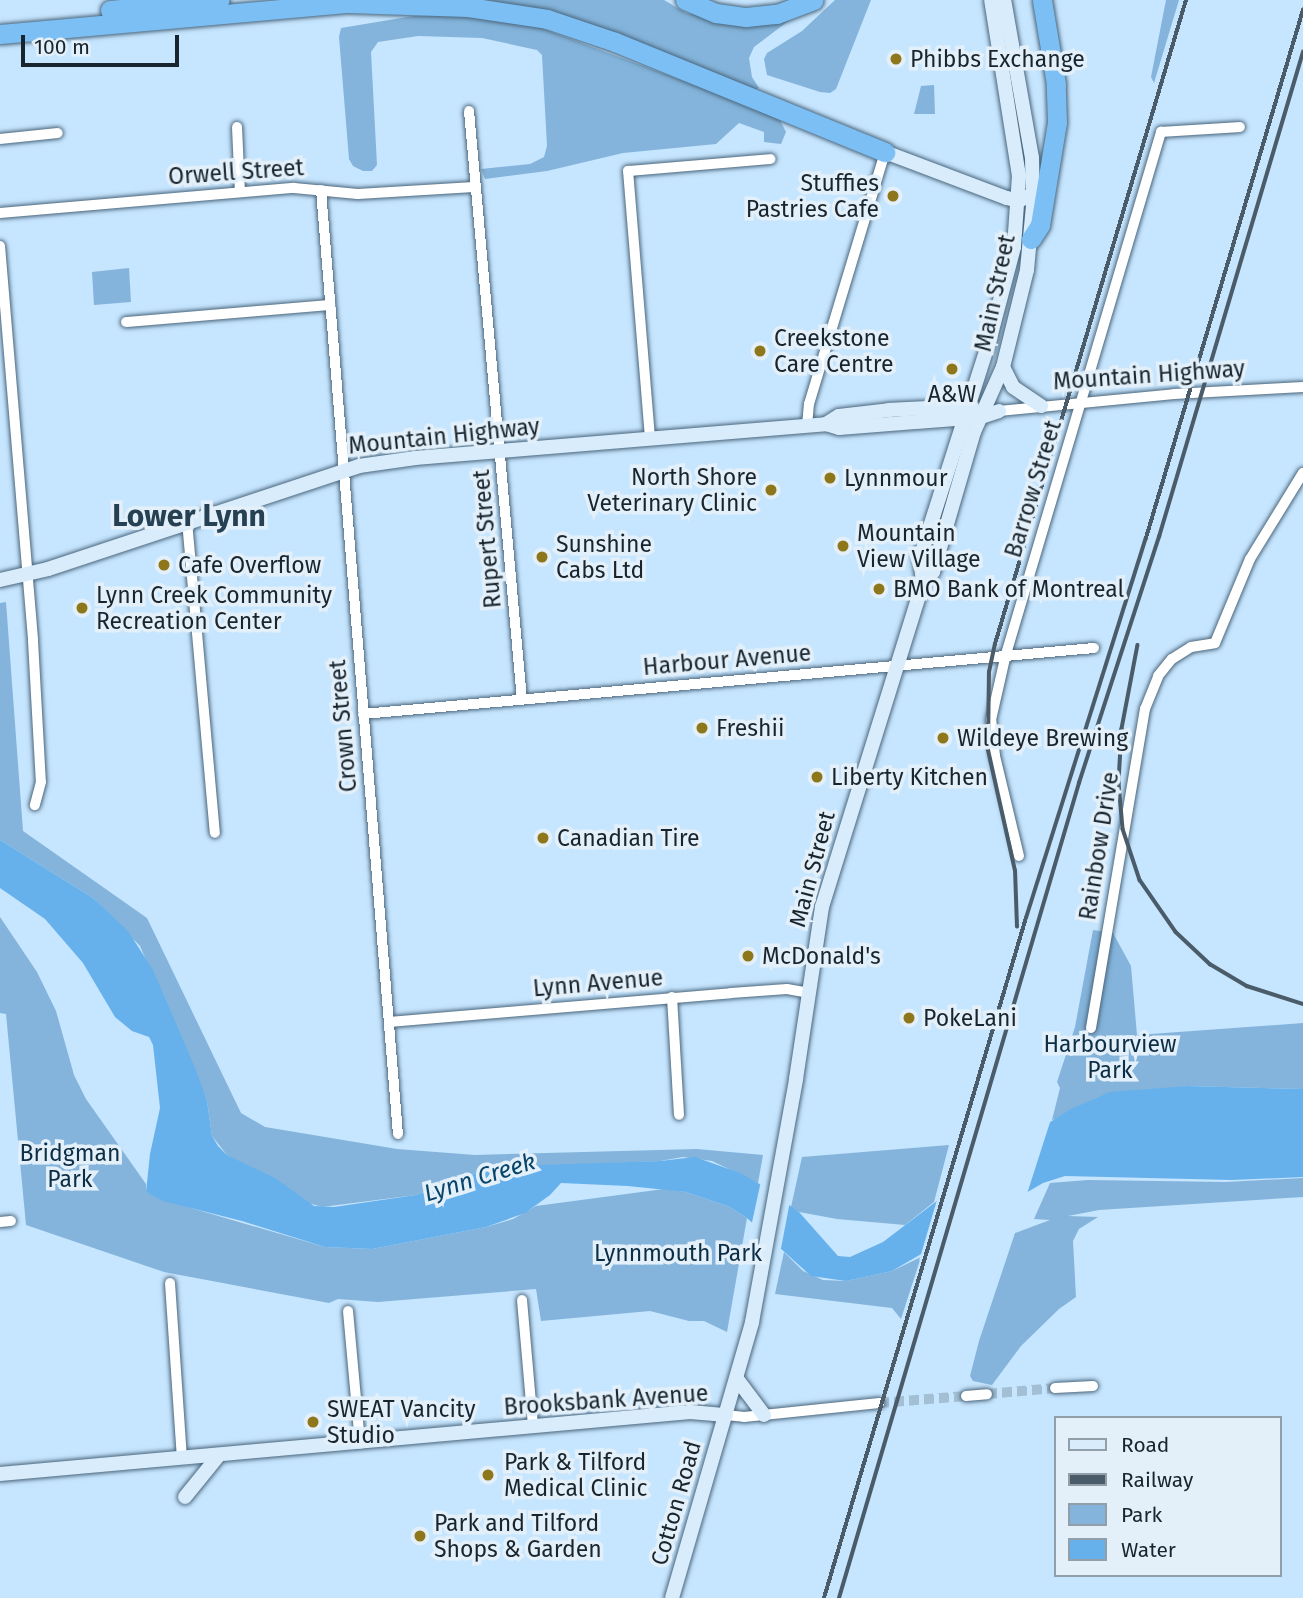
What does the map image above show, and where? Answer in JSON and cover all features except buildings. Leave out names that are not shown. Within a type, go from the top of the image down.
[{"type":"highway","points":[[104,0],[188,10]]},
{"type":"highway","points":[[0,45],[188,10],[220,0]]},
{"type":"highway","points":[[0,22],[385,0]]},
{"type":"highway","points":[[685,0],[716,13],[747,18],[777,14],[813,0]]},
{"type":"highway","points":[[1031,239],[1040,225],[1057,122],[1056,84],[1042,0]]},
{"type":"highway","points":[[348,3],[468,7],[547,19],[615,42],[885,152]]},
{"type":"highway","points":[[0,34],[188,10]]},
{"type":"main road","name":"Main Street","points":[[778,1176],[822,907],[923,582],[920,558],[1007,276],[1017,230],[1017,158],[991,0]]},
{"type":"main road","name":"Main Street","points":[[923,582],[933,572],[989,411],[1027,270],[1033,188],[1028,134],[1004,0]]},
{"type":"main road","points":[[885,152],[1019,201],[1033,188]]},
{"type":"main road","points":[[1003,367],[1013,387],[1041,406]]},
{"type":"main road","name":"Mountain Highway","points":[[0,580],[26,575],[343,469],[415,458],[826,424],[839,428],[989,411]]},
{"type":"main road","name":"Cotton Road","points":[[672,1598],[752,1322],[778,1176]]},
{"type":"main road","points":[[737,1379],[764,1415]]},
{"type":"main road","name":"Brooksbank Avenue","points":[[0,1474],[699,1411],[726,1415]]},
{"type":"main road","points":[[185,1497],[219,1455]]},
{"type":"street","name":"Rupert Street","points":[[469,111],[522,700]]},
{"type":"street","points":[[237,127],[240,192]]},
{"type":"street","name":"Barrow Street","points":[[1019,856],[995,755],[991,720],[1006,654],[1161,132],[1240,127]]},
{"type":"street","points":[[0,139],[58,133]]},
{"type":"street","points":[[807,426],[809,404],[885,152]]},
{"type":"street","points":[[650,439],[628,171],[770,159]]},
{"type":"street","name":"Orwell Street","points":[[0,213],[240,192],[321,190],[358,194],[474,187]]},
{"type":"street","name":"Crown Street","points":[[321,190],[398,1134]]},
{"type":"street","points":[[0,246],[5,382],[26,575],[41,782],[35,806]]},
{"type":"street","points":[[126,322],[330,305]]},
{"type":"street","name":"Mountain Highway","points":[[989,411],[1303,387]]},
{"type":"street","name":"Rainbow Drive","points":[[1091,1028],[1145,709],[1158,676],[1172,659],[1191,647],[1215,643],[1250,559],[1303,473]]},
{"type":"street","points":[[187,521],[215,832]]},
{"type":"street","name":"Harbour Avenue","points":[[363,714],[1094,648]]},
{"type":"street","name":"Lynn Avenue","points":[[389,1022],[787,989],[810,993]]},
{"type":"street","points":[[672,998],[679,1115]]},
{"type":"street","points":[[170,1283],[182,1430],[181,1458]]},
{"type":"street","points":[[522,1300],[534,1427]]},
{"type":"street","points":[[348,1311],[360,1443]]},
{"type":"street","points":[[1055,1388],[1093,1386]]},
{"type":"street","points":[[966,1396],[987,1394]]},
{"type":"street","name":"Brooksbank Avenue","points":[[726,1415],[744,1417],[879,1403]]},
{"type":"green space","points":[[479,0],[664,0],[686,13],[730,22],[804,9],[754,47],[749,58],[752,77],[759,88],[755,90]]},
{"type":"green space","points":[[835,0],[871,0],[836,89],[830,93],[820,92],[767,75],[764,59],[767,53],[802,31]]},
{"type":"green space","points":[[1166,0],[1179,0],[1154,83],[1151,77]]},
{"type":"green space","points":[[413,16],[467,16],[541,28],[756,108],[780,120],[786,132],[781,144],[764,142],[764,132],[739,123],[716,144],[623,153],[547,171],[485,179],[481,169],[530,164],[544,157],[547,146],[542,55],[537,50],[482,38],[418,36],[378,42],[371,52],[377,165],[372,171],[363,171],[353,166],[349,159],[339,37],[341,28]]},
{"type":"green space","points":[[934,85],[935,114],[914,114],[921,86]]},
{"type":"green space","points":[[129,268],[131,302],[94,305],[92,272]]},
{"type":"green space","points":[[6,602],[23,831],[147,918],[241,1113],[265,1127],[397,1149],[475,1155],[697,1149],[763,1155],[758,1183],[712,1161],[683,1157],[660,1161],[488,1169],[416,1195],[322,1207],[308,1203],[292,1191],[227,1155],[212,1136],[207,1101],[140,946],[93,898],[0,840],[0,603]]},
{"type":"green space","name":"Lynnmouth Park","points":[[0,917],[37,972],[56,1011],[74,1075],[86,1099],[146,1184],[146,1192],[325,1247],[372,1249],[486,1227],[513,1219],[536,1206],[664,1189],[686,1192],[730,1207],[747,1218],[727,1332],[704,1321],[689,1321],[650,1311],[541,1321],[536,1289],[378,1302],[338,1299],[329,1303],[164,1272],[26,1225],[6,1014],[0,1013]]},
{"type":"green space","name":"Harbourview Park","points":[[1093,930],[1113,933],[1131,966],[1137,1035],[1303,1023],[1303,1089],[1187,1086],[1052,1120],[1060,1088],[1057,1082],[1075,1027]]},
{"type":"green space","name":"Lynnmouth Park","points":[[949,1145],[934,1202],[905,1225],[837,1219],[799,1212],[791,1207],[802,1157]]},
{"type":"green space","points":[[1303,1178],[1303,1197],[1099,1210],[1068,1216],[1098,1217],[1079,1229],[1073,1241],[1076,1297],[1059,1309],[1021,1346],[992,1385],[973,1381],[970,1376],[979,1341],[1015,1233],[1050,1220],[1034,1219],[1050,1183],[1088,1180],[1226,1182]]},
{"type":"green space","points":[[784,1252],[803,1271],[823,1280],[846,1281],[892,1271],[921,1257],[901,1319],[892,1308],[775,1294]]},
{"type":"water","name":"Lynn Creek","points":[[0,840],[93,898],[128,931],[153,970],[196,1070],[207,1101],[212,1136],[218,1146],[227,1155],[275,1178],[314,1206],[334,1207],[416,1195],[488,1169],[506,1166],[660,1161],[695,1157],[740,1173],[758,1183],[799,1212],[838,1256],[850,1257],[883,1242],[996,1156],[1071,1109],[1110,1092],[1187,1086],[1303,1089],[1303,1177],[1232,1180],[1065,1176],[1043,1183],[892,1271],[846,1281],[811,1276],[747,1218],[730,1207],[686,1192],[628,1186],[561,1183],[550,1195],[525,1213],[486,1227],[372,1249],[325,1247],[242,1221],[163,1201],[146,1192],[150,1154],[160,1108],[153,1045],[149,1037],[132,1031],[115,1017],[83,963],[45,919],[0,888]]},
{"type":"pier","points":[[1052,1116],[1026,1197],[919,1261],[939,1193]]},
{"type":"pier","points":[[761,1181],[790,1201],[780,1254],[751,1227]]},
{"type":"tunnel","points":[[987,1394],[1055,1388]]},
{"type":"tunnel","points":[[879,1403],[966,1396]]},
{"type":"railway","points":[[1017,927],[1015,871],[988,750],[989,672],[995,644],[1186,0]]},
{"type":"railway","points":[[824,1598],[1026,918],[1146,538],[1303,10]]},
{"type":"railway","points":[[839,1598],[1079,783],[1159,537],[1303,52]]},
{"type":"railway","points":[[1138,645],[1122,729],[1119,783],[1123,829],[1140,880],[1176,932],[1210,964],[1247,986],[1303,1004]]},
{"type":"place","name":"Phibbs Exchange","points":[[896,59]]},
{"type":"place","name":"Stuffies Pastries Cafe","points":[[893,196]]},
{"type":"place","name":"Creekstone Care Centre","points":[[760,351]]},
{"type":"place","name":"A&W","points":[[952,369]]},
{"type":"place","name":"Lynnmour","points":[[830,478]]},
{"type":"place","name":"North Shore Veterinary Clinic","points":[[771,490]]},
{"type":"place","name":"Mountain View Village","points":[[843,546]]},
{"type":"place","name":"Sunshine Cabs Ltd","points":[[542,557]]},
{"type":"place","name":"Cafe Overflow","points":[[164,565]]},
{"type":"place","name":"BMO Bank of Montreal","points":[[879,589]]},
{"type":"place","name":"Lynn Creek Community Recreation Center","points":[[82,608]]},
{"type":"place","name":"Freshii","points":[[702,728]]},
{"type":"place","name":"Wildeye Brewing","points":[[943,738]]},
{"type":"place","name":"Liberty Kitchen","points":[[817,777]]},
{"type":"place","name":"Canadian Tire","points":[[543,838]]},
{"type":"place","name":"McDonald's","points":[[748,956]]},
{"type":"place","name":"PokeLani","points":[[909,1018]]},
{"type":"place","name":"SWEAT Vancity Studio","points":[[313,1422]]},
{"type":"place","name":"Park & Tilford Medical Clinic","points":[[488,1475]]},
{"type":"place","name":"Park and Tilford Shops & Garden","points":[[420,1536]]},
{"type":"district","name":"Lower Lynn","points":[[189,516]]},
{"type":"park label","name":"Bridgman Park","points":[[70,1166]]}]
